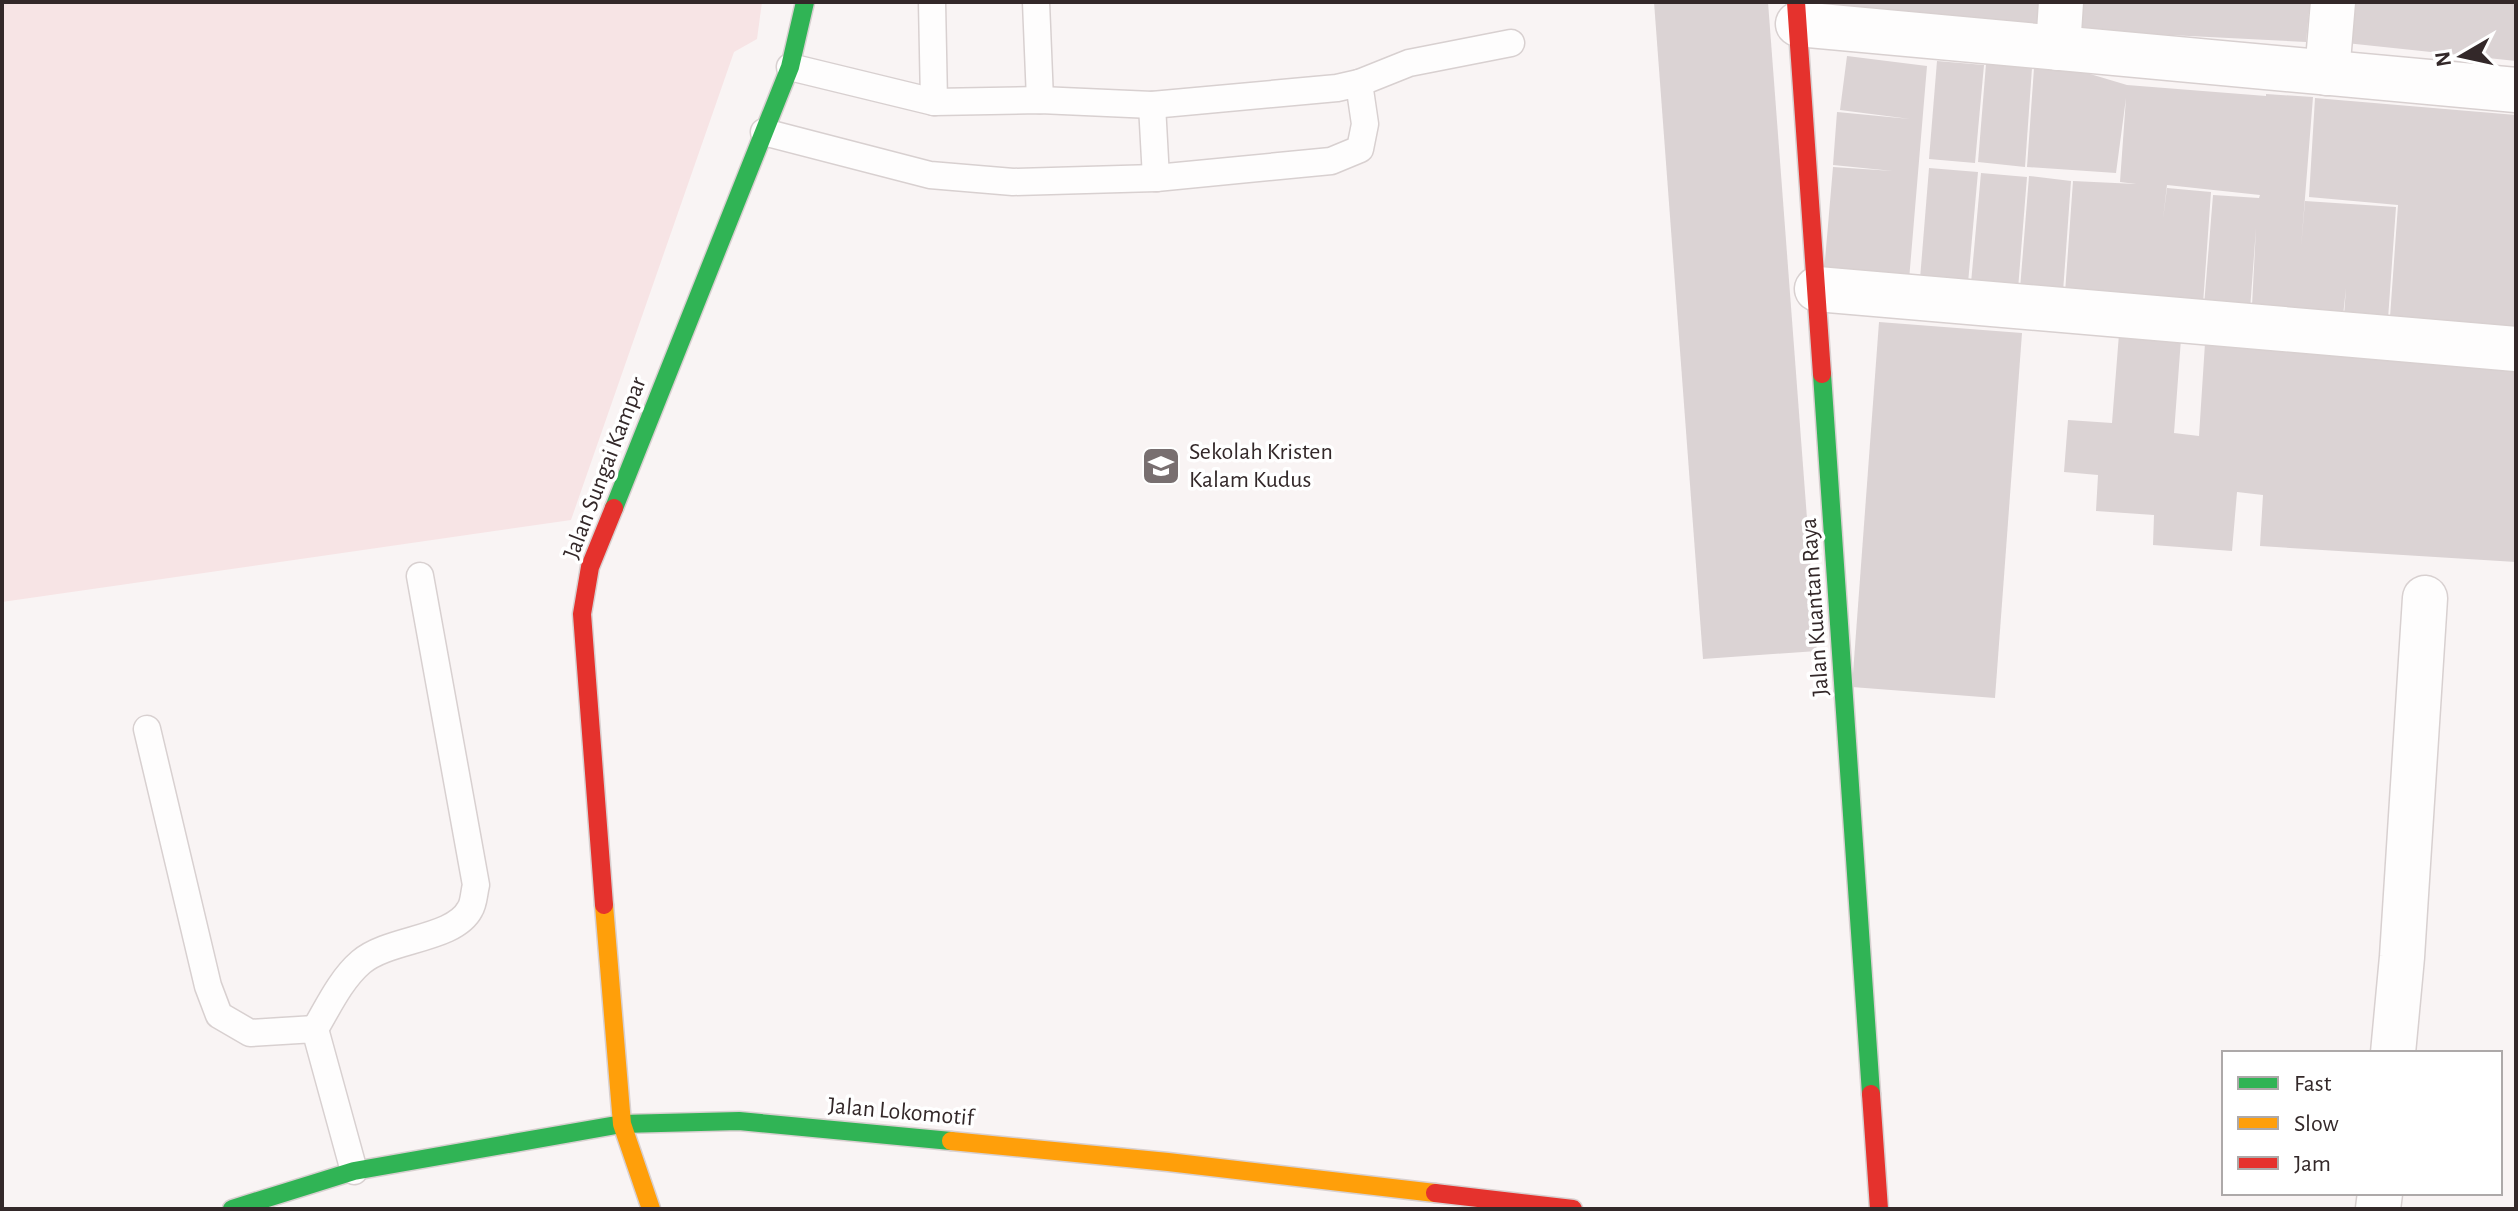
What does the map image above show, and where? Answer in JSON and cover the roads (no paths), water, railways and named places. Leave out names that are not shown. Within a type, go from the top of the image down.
[{"type":"street","name":"Jalan Sungai Kampar","points":[[651,1209],[622,1124],[582,614],[590,567],[790,67],[805,2]]},
{"type":"street","points":[[2058,48],[2061,2]]},
{"type":"street","points":[[2327,73],[2333,2]]},
{"type":"street","points":[[1797,13],[2058,48],[2516,90]]},
{"type":"street","name":"Jalan Kuantan Raya","points":[[1797,13],[1879,1209]]},
{"type":"street","points":[[1817,289],[2516,349]]},
{"type":"street","points":[[2393,1051],[2425,598]]},
{"type":"street","name":"Jalan Lokomotif","points":[[232,1209],[354,1171],[622,1124],[755,1123],[1168,1162],[1573,1209]]},
{"type":"lane","points":[[932,2],[934,102]]},
{"type":"lane","points":[[1036,2],[1040,100]]},
{"type":"lane","points":[[790,67],[934,102],[1040,100],[1152,105],[1337,88],[1359,83],[1409,63],[1511,43]]},
{"type":"lane","points":[[764,132],[930,175],[1013,182],[1156,178],[1331,161],[1360,149],[1365,124],[1359,83]]},
{"type":"lane","points":[[1152,105],[1156,178]]},
{"type":"lane","points":[[354,1171],[315,1029],[340,987],[360,963],[383,948],[456,926],[470,909],[476,885],[420,576]]},
{"type":"lane","points":[[147,729],[208,986],[219,1015],[250,1033],[315,1029]]},
{"type":"place","name":"Sekolah Kristen Kalam Kudus","points":[[1161,466]]}]
